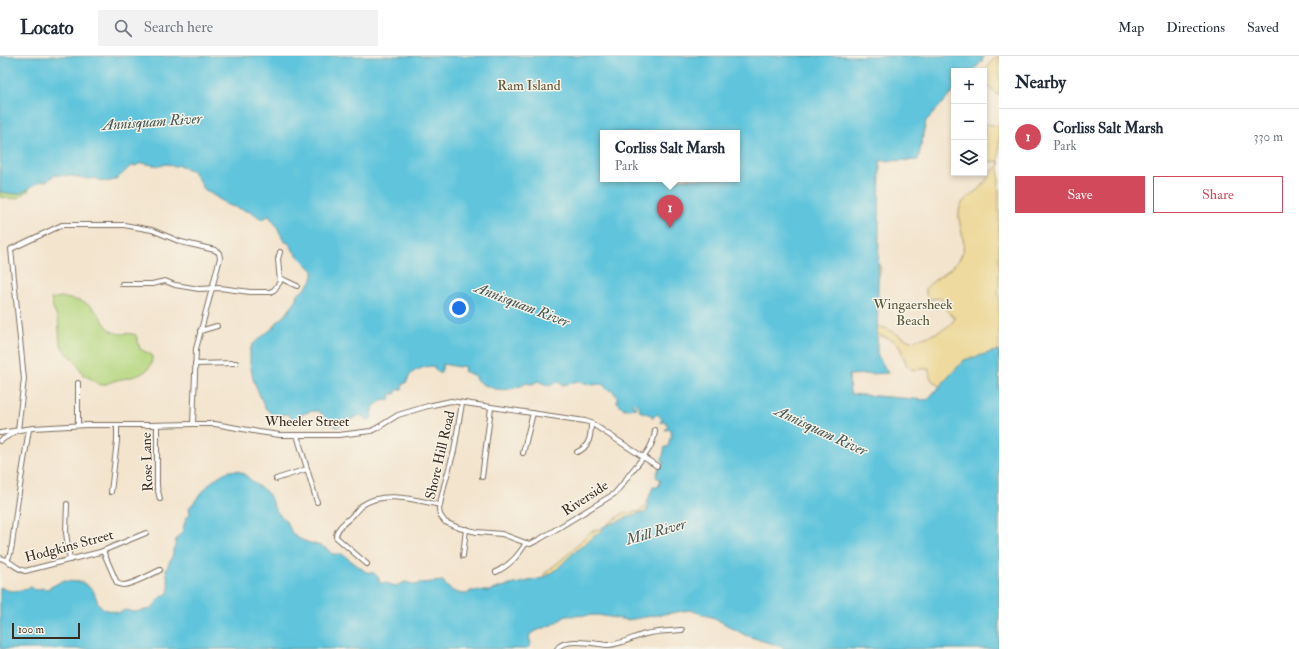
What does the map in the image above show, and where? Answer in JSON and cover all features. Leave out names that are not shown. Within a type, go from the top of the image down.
[{"type":"street","points":[[0,441],[18,430],[24,379],[11,249],[62,226],[124,225],[152,230],[181,242],[215,250],[219,253],[220,258],[196,349],[193,424]]},
{"type":"street","points":[[122,284],[152,284],[165,281],[186,287],[270,292],[274,290],[280,282],[278,259],[280,252]]},
{"type":"street","points":[[280,278],[297,286]]},
{"type":"street","points":[[200,331],[217,326]]},
{"type":"street","points":[[195,364],[236,364]]},
{"type":"street","points":[[78,383],[78,425]]},
{"type":"street","name":"Wheeler Street","points":[[0,433],[78,425],[215,424],[268,434],[339,435],[371,430],[398,415],[451,401],[490,408],[575,419],[592,423],[657,466]]},
{"type":"street","name":"Shore Hill Road","points":[[462,403],[454,451],[440,505],[440,515],[442,519],[451,524],[466,529],[477,532],[502,534],[526,543]]},
{"type":"street","points":[[482,477],[490,408]]},
{"type":"street","points":[[523,453],[533,413]]},
{"type":"street","points":[[577,452],[585,448],[590,436],[592,423]]},
{"type":"street","points":[[111,492],[117,440],[117,425]]},
{"type":"street","name":"Rose Lane","points":[[157,425],[157,487],[160,499]]},
{"type":"street","points":[[7,561],[12,545],[29,429]]},
{"type":"street","points":[[644,457],[654,440],[655,430]]},
{"type":"street","points":[[297,435],[317,502]]},
{"type":"street","name":"Riverside","points":[[526,543],[530,544],[540,539],[614,494],[644,457]]},
{"type":"street","points":[[276,479],[307,469]]},
{"type":"street","points":[[367,564],[336,537],[340,527],[361,506],[377,499],[396,497],[440,505]]},
{"type":"street","points":[[67,504],[66,533],[70,560]]},
{"type":"street","points":[[463,556],[466,529]]},
{"type":"street","name":"Hodgkins Street","points":[[0,558],[7,561],[14,567],[25,571],[102,551],[146,533]]},
{"type":"street","points":[[496,572],[512,562],[519,555],[526,543]]},
{"type":"street","points":[[102,551],[117,583],[119,584],[124,585],[160,570]]},
{"type":"street","points":[[557,649],[561,645],[574,642],[607,647],[646,634],[682,630]]},
{"type":"green space","points":[[25,179],[29,190],[25,193],[16,198],[9,199],[0,197],[0,188]]},
{"type":"green space","points":[[61,297],[78,300],[91,306],[113,332],[136,335],[140,349],[152,355],[152,362],[146,371],[135,376],[115,380],[102,385],[84,376],[76,362],[63,349],[60,342],[58,319],[51,299]]},
{"type":"sand","points":[[997,56],[999,56],[999,96],[987,86],[987,69]]},
{"type":"sand","points":[[987,124],[999,126],[999,164],[998,161],[987,162]]},
{"type":"sand","points":[[999,164],[999,468],[966,462],[902,429],[876,422],[876,407],[880,401],[887,400],[898,410],[912,411],[923,401],[937,401],[941,397],[942,387],[932,380],[929,369],[913,370],[907,366],[899,345],[893,340],[870,332],[862,326],[864,302],[870,274],[877,262],[881,268],[868,319],[874,326],[885,328],[910,341],[942,330],[952,322],[955,318],[946,310],[941,298],[930,299],[926,295],[926,288],[934,280],[953,267],[960,258],[964,247],[959,219],[961,204],[982,186]]},
{"type":"sand","points":[[648,505],[653,509],[545,581],[544,574],[567,555],[590,532],[602,528],[622,514],[640,511]]},
{"type":"water","points":[[0,56],[984,56],[976,68],[951,68],[951,94],[926,121],[918,160],[880,161],[877,354],[888,373],[849,375],[850,394],[927,400],[964,360],[999,350],[999,649],[783,649],[782,647],[745,635],[714,618],[690,610],[627,620],[598,615],[566,616],[554,624],[531,633],[529,637],[531,644],[527,649],[0,649],[0,587],[11,591],[31,587],[35,590],[43,588],[47,589],[62,581],[82,582],[93,590],[98,603],[104,609],[119,613],[125,610],[134,612],[151,609],[161,597],[168,593],[169,587],[166,570],[173,554],[176,539],[182,532],[186,518],[190,514],[189,508],[210,483],[224,473],[238,471],[248,477],[269,495],[275,509],[288,524],[292,533],[298,538],[329,550],[332,554],[342,554],[366,572],[374,573],[378,577],[380,583],[396,586],[405,582],[416,585],[421,583],[443,581],[454,591],[468,594],[470,591],[490,591],[501,587],[543,578],[556,570],[573,553],[601,531],[603,527],[647,511],[647,502],[653,487],[658,487],[661,480],[656,477],[659,467],[664,463],[662,460],[665,447],[668,447],[670,438],[672,438],[670,429],[665,430],[668,426],[665,421],[660,423],[662,419],[657,414],[653,418],[651,415],[639,411],[640,407],[633,402],[632,404],[637,408],[624,409],[617,402],[617,397],[612,390],[610,391],[602,384],[592,385],[578,381],[563,385],[558,382],[549,386],[538,381],[532,384],[525,383],[518,387],[505,390],[493,388],[481,383],[475,379],[475,376],[464,371],[465,367],[443,364],[441,373],[434,368],[434,366],[422,368],[413,372],[406,383],[403,384],[402,389],[398,389],[395,394],[390,394],[391,398],[387,400],[384,399],[374,406],[371,419],[366,420],[360,415],[337,427],[330,423],[322,414],[315,411],[311,411],[292,421],[288,414],[274,416],[265,408],[253,379],[250,363],[250,350],[253,344],[275,326],[277,322],[286,314],[297,300],[296,295],[305,289],[311,281],[313,271],[294,252],[290,244],[284,241],[276,225],[269,216],[270,215],[263,219],[253,213],[225,204],[204,189],[193,171],[178,165],[173,167],[166,164],[160,166],[141,163],[131,166],[115,180],[111,181],[101,181],[95,178],[89,179],[55,175],[47,181],[41,181],[23,192],[15,194],[0,192]]},
{"type":"place","name":"Corliss Salt Marsh","points":[[670,228]]},
{"type":"park label","name":"Ram Island","points":[[529,85]]},
{"type":"park label","name":"Wingaersheek Beach","points":[[913,312]]},
{"type":"water label","name":"Annisquam River","points":[[152,122]]},
{"type":"water label","name":"Annisquam River","points":[[522,305]]},
{"type":"water label","name":"Annisquam River","points":[[821,431]]},
{"type":"water label","name":"Mill River","points":[[656,532]]}]
